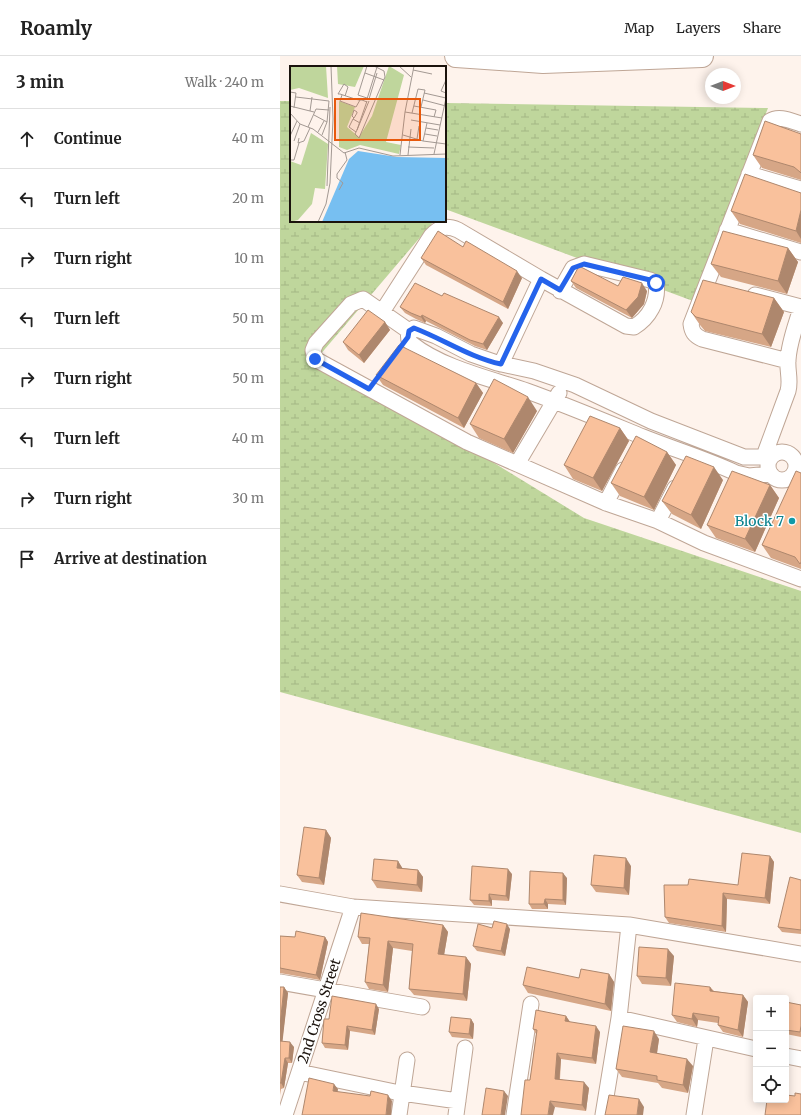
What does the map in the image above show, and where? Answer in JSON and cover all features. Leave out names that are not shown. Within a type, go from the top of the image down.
[{"type":"highway","points":[[456,56],[543,62],[702,56]]},
{"type":"street","points":[[788,361],[696,336],[692,331],[692,318],[714,284],[727,230],[770,121],[774,118],[782,118],[801,124]]},
{"type":"street","points":[[749,174],[801,189]]},
{"type":"street","points":[[382,312],[431,236],[436,230],[443,226],[451,226],[560,290],[626,326],[634,328],[646,319],[656,298],[657,291],[656,283],[650,280],[584,264],[573,268],[560,290]]},
{"type":"street","points":[[727,230],[801,252]]},
{"type":"street","points":[[501,364],[541,279]]},
{"type":"street","points":[[743,292],[801,307],[788,361],[790,381],[788,391],[768,456],[768,466],[771,474],[778,480],[783,480],[798,474]]},
{"type":"street","points":[[771,474],[749,476],[686,467],[642,436],[596,417],[554,401],[494,390],[410,343],[382,312],[363,299],[351,304],[316,343],[313,350],[315,359],[374,383],[471,435],[517,464],[606,503],[658,521],[704,543],[801,579]]},
{"type":"street","points":[[406,339],[414,328],[436,336],[471,354],[501,364],[534,371],[565,382],[651,422],[744,457],[768,456],[779,452],[797,456],[796,464],[798,474],[790,495]]},
{"type":"street","points":[[517,464],[565,382]]},
{"type":"street","points":[[589,430],[596,417]]},
{"type":"street","points":[[606,503],[651,422]]},
{"type":"street","points":[[729,487],[744,457]]},
{"type":"street","points":[[658,521],[686,467]]},
{"type":"street","points":[[561,483],[568,470]]},
{"type":"street","points":[[704,543],[710,529]]},
{"type":"street","points":[[759,564],[765,550]]},
{"type":"street","points":[[280,894],[353,907],[630,925],[801,954]]},
{"type":"street","name":"2nd Cross Street","points":[[285,1115],[353,907]]},
{"type":"street","points":[[603,1115],[619,1018],[630,925]]},
{"type":"street","points":[[280,982],[422,1007]]},
{"type":"street","points":[[514,1115],[531,1004]]},
{"type":"street","points":[[619,1018],[753,1048]]},
{"type":"street","points":[[694,1115],[706,1038]]},
{"type":"street","points":[[299,1072],[399,1093],[457,1108],[465,1048]]},
{"type":"street","points":[[789,1057],[801,1059]]},
{"type":"street","points":[[399,1115],[399,1093],[407,1060]]},
{"type":"green space","points":[[280,101],[290,101],[290,222],[433,222],[319,356],[584,518],[801,591],[801,833],[280,692]]},
{"type":"green space","points":[[446,103],[768,108],[693,301],[446,209]]},
{"type":"building","points":[[765,121],[801,134],[801,173],[794,167],[753,155]]},
{"type":"building","points":[[745,174],[801,193],[801,210],[796,231],[731,211]]},
{"type":"building","points":[[438,231],[463,247],[466,241],[517,271],[503,302],[421,258]]},
{"type":"building","points":[[723,231],[788,248],[778,281],[711,264]]},
{"type":"building","points":[[579,266],[618,286],[623,277],[642,283],[638,297],[626,310],[571,281]]},
{"type":"building","points":[[703,280],[774,298],[762,334],[696,317],[691,312]]},
{"type":"building","points":[[415,283],[442,296],[444,293],[499,317],[483,344],[470,340],[422,315],[421,317],[400,307]]},
{"type":"building","points":[[368,310],[385,322],[359,355],[343,342]]},
{"type":"building","points":[[399,345],[476,383],[458,418],[376,375]]},
{"type":"building","points":[[494,379],[528,397],[504,439],[470,424]]},
{"type":"building","points":[[590,416],[620,428],[593,478],[564,465]]},
{"type":"building","points":[[636,436],[667,452],[644,497],[611,483]]},
{"type":"building","points":[[686,456],[714,467],[691,515],[662,501]]},
{"type":"building","points":[[732,471],[770,485],[745,539],[707,525]]},
{"type":"building","name":"Block 7","points":[[796,471],[801,473],[800,564],[795,557],[762,545]]},
{"type":"building","points":[[304,827],[326,830],[319,878],[297,875]]},
{"type":"building","points":[[742,853],[770,856],[765,898],[723,893],[722,926],[665,917],[664,885],[688,885],[689,879],[738,885]]},
{"type":"building","points":[[594,855],[626,858],[624,888],[591,885]]},
{"type":"building","points":[[374,859],[398,861],[397,868],[418,870],[417,885],[372,880]]},
{"type":"building","points":[[472,866],[508,869],[506,896],[489,894],[489,901],[470,900]]},
{"type":"building","points":[[530,871],[563,873],[563,900],[545,899],[544,904],[529,904]]},
{"type":"building","points":[[790,877],[801,880],[801,930],[778,927]]},
{"type":"building","points":[[361,913],[443,925],[438,954],[466,957],[463,994],[409,989],[413,944],[388,941],[383,985],[365,982],[370,938],[358,937]]},
{"type":"building","points":[[494,921],[507,924],[501,951],[473,946],[478,924],[492,928]]},
{"type":"building","points":[[296,931],[325,937],[316,975],[280,968],[280,936],[295,937]]},
{"type":"building","points":[[639,947],[668,949],[666,978],[637,976]]},
{"type":"building","points":[[527,967],[579,978],[581,969],[609,974],[605,1004],[523,985]]},
{"type":"building","points":[[675,983],[710,987],[710,991],[743,995],[738,1030],[718,1025],[719,1017],[693,1013],[692,1019],[672,1015]]},
{"type":"building","points":[[280,987],[284,987],[280,1026]]},
{"type":"building","points":[[332,996],[376,1004],[372,1030],[347,1026],[345,1045],[322,1043],[324,1019],[329,1019]]},
{"type":"building","points":[[789,1003],[801,1005],[800,1032],[789,1030]]},
{"type":"building","points":[[536,1010],[566,1016],[565,1021],[596,1026],[592,1058],[557,1053],[555,1079],[584,1082],[582,1105],[550,1101],[548,1115],[521,1115],[525,1080],[530,1080],[537,1030],[533,1029]]},
{"type":"building","points":[[451,1017],[471,1019],[469,1034],[449,1032]]},
{"type":"building","points":[[623,1026],[654,1031],[650,1052],[687,1059],[683,1085],[657,1080],[657,1076],[616,1069]]},
{"type":"building","points":[[280,1041],[290,1042],[289,1058],[285,1058],[281,1083],[280,1083]]},
{"type":"building","points":[[309,1078],[334,1084],[333,1091],[370,1096],[371,1091],[388,1095],[386,1115],[302,1115]]},
{"type":"building","points":[[486,1088],[504,1091],[501,1115],[482,1115]]},
{"type":"building","points":[[795,1093],[801,1094],[801,1115],[765,1115],[767,1103],[789,1103],[789,1095],[795,1096]]},
{"type":"building","points":[[609,1095],[639,1099],[637,1115],[605,1115]]},
{"type":"place","name":"Block 7","points":[[792,521]]},
{"type":"route","points":[[315,359],[369,389],[408,337],[409,331],[414,328],[436,336],[471,354],[501,364],[541,279],[560,290],[573,268],[584,264],[650,280],[656,283]]}]
